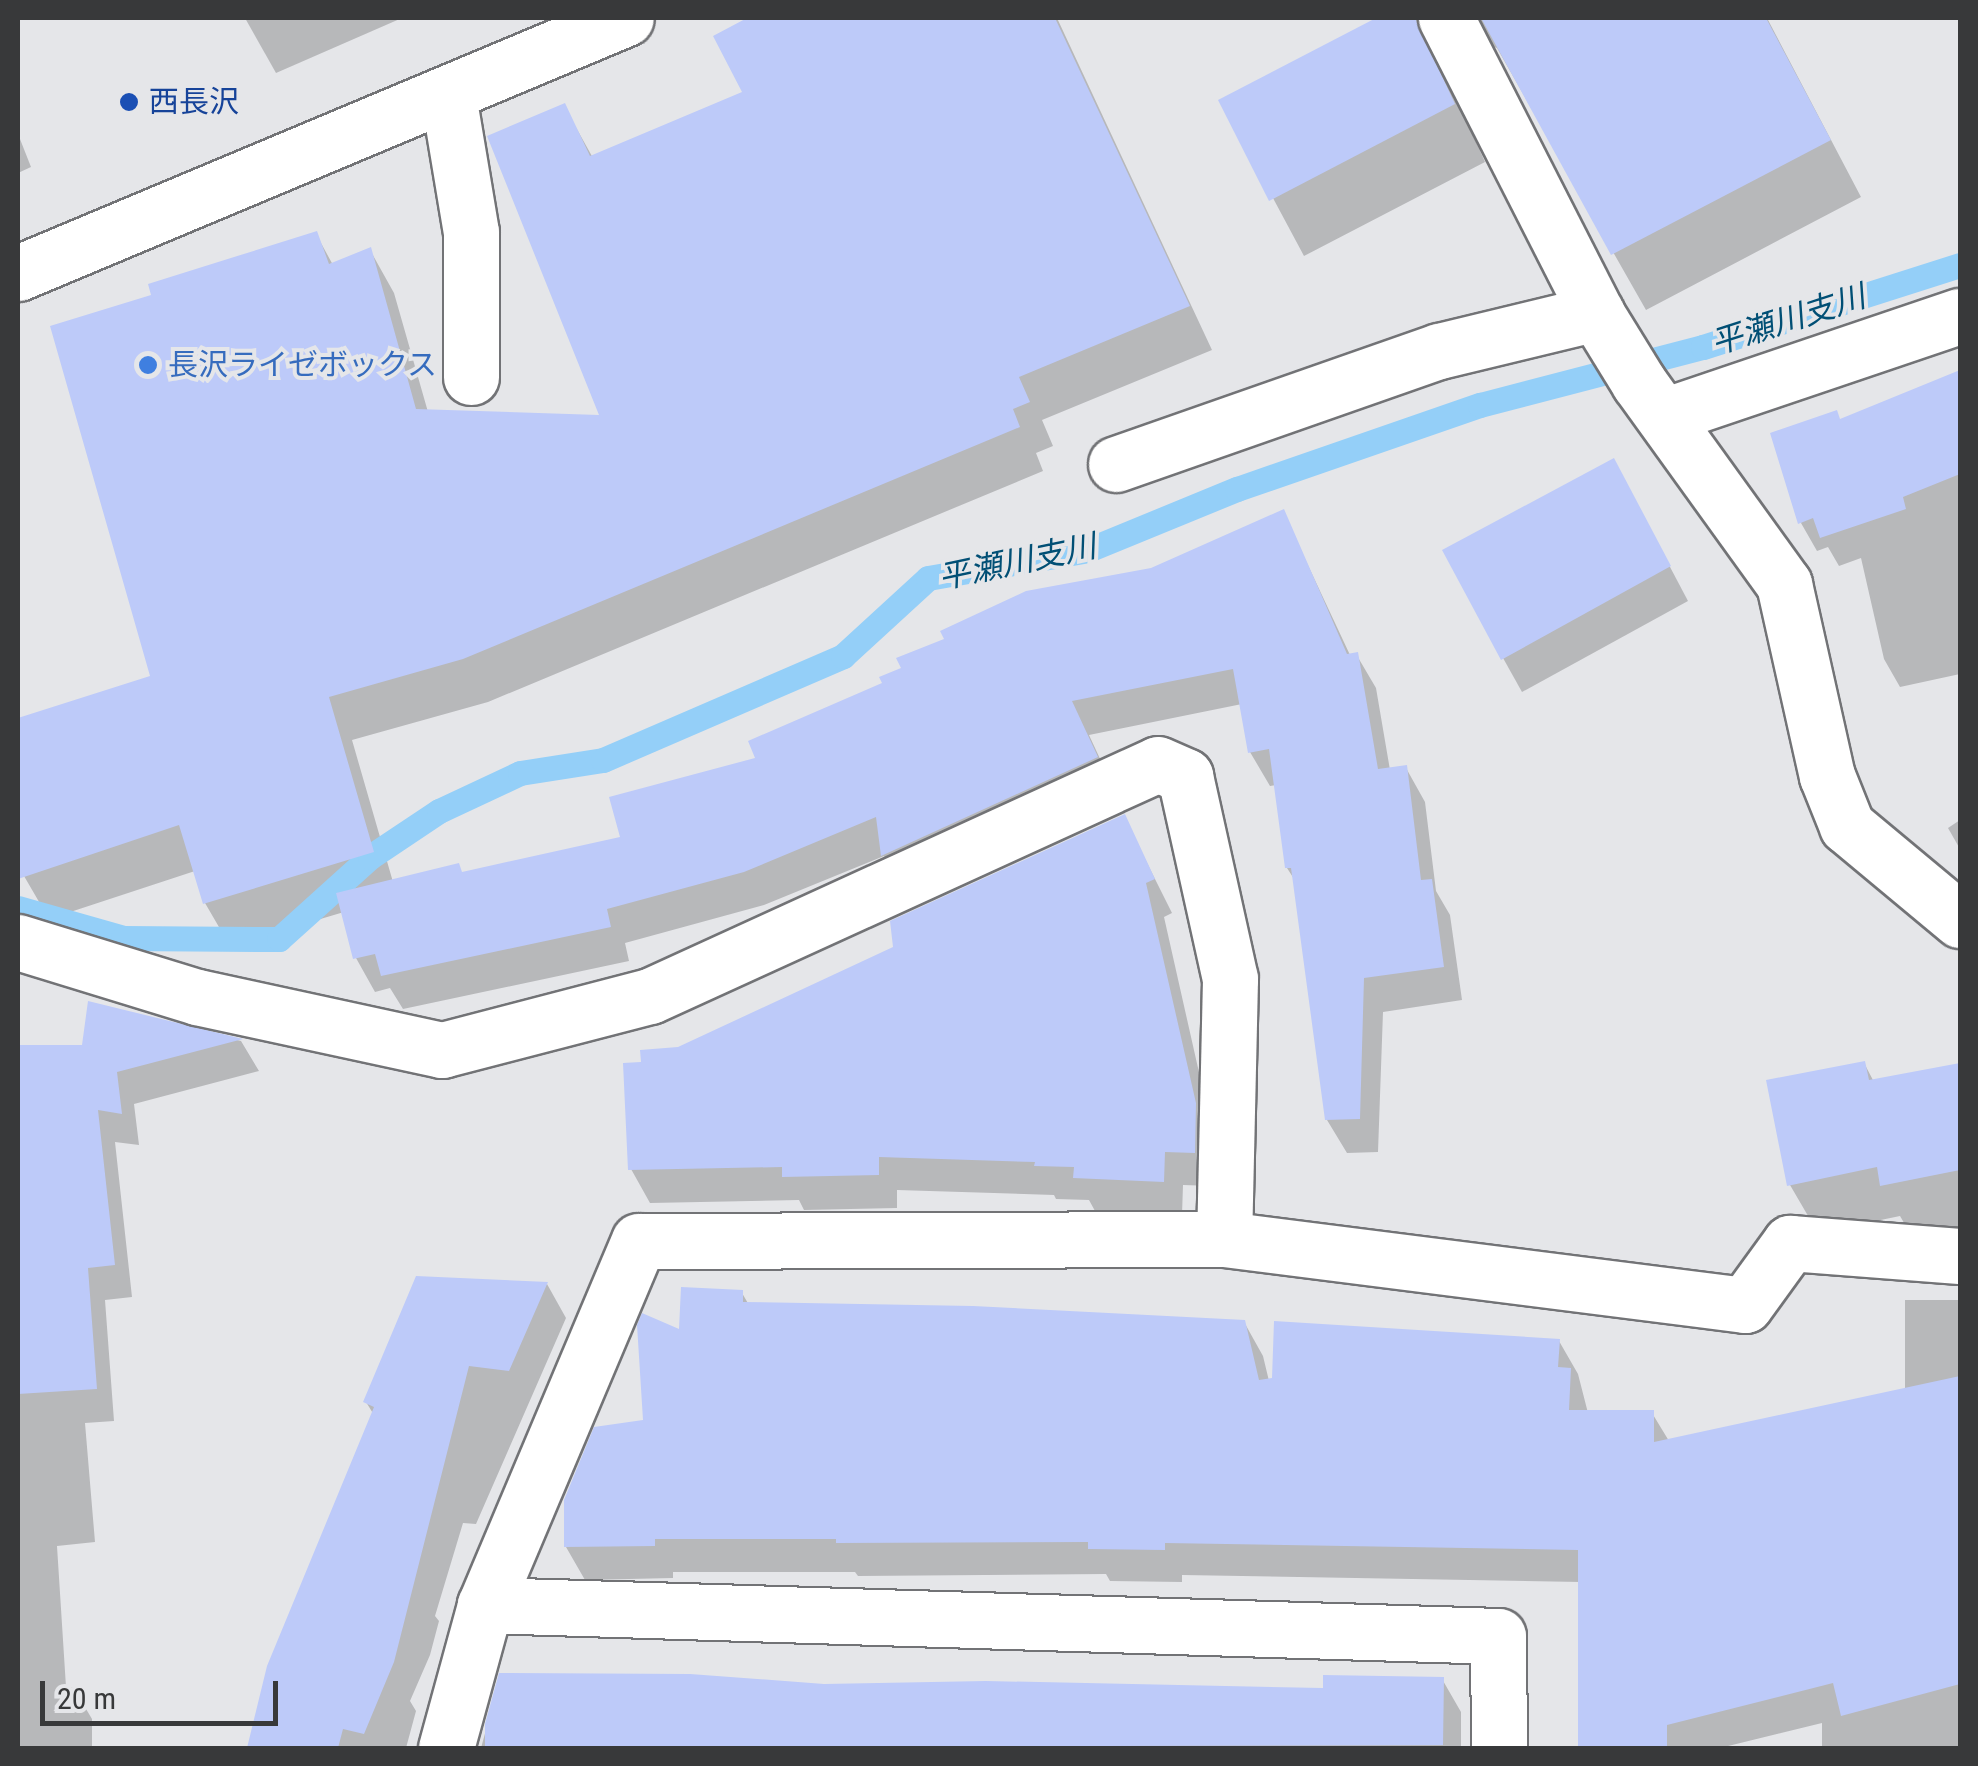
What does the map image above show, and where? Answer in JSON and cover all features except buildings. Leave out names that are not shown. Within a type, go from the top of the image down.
[{"type":"street","points":[[18,273],[626,18]]},
{"type":"street","points":[[1446,18],[1629,363],[1784,584],[1827,776],[1847,826],[1960,920]]},
{"type":"street","points":[[448,95],[471,232],[471,377]]},
{"type":"street","points":[[1116,464],[1440,351],[1629,363],[1960,316]]},
{"type":"street","points":[[18,942],[197,997],[442,1050],[650,996],[1158,764],[1185,776],[1230,979],[1224,1239]]},
{"type":"street","points":[[446,1748],[485,1606],[639,1241],[1224,1239],[1746,1304],[1790,1243],[1960,1256]]},
{"type":"street","points":[[485,1606],[1498,1636],[1499,1748]]},
{"type":"waterway","name":"平瀬川支川","points":[[18,908],[123,938],[279,939],[370,857],[439,811],[520,773],[603,760],[843,656],[928,578],[1088,550],[1237,489],[1480,405],[1703,347],[1960,265]]},
{"type":"place","name":"西長沢","points":[[129,102]]},
{"type":"place","name":"長沢ライゼボックス","points":[[148,365]]}]
